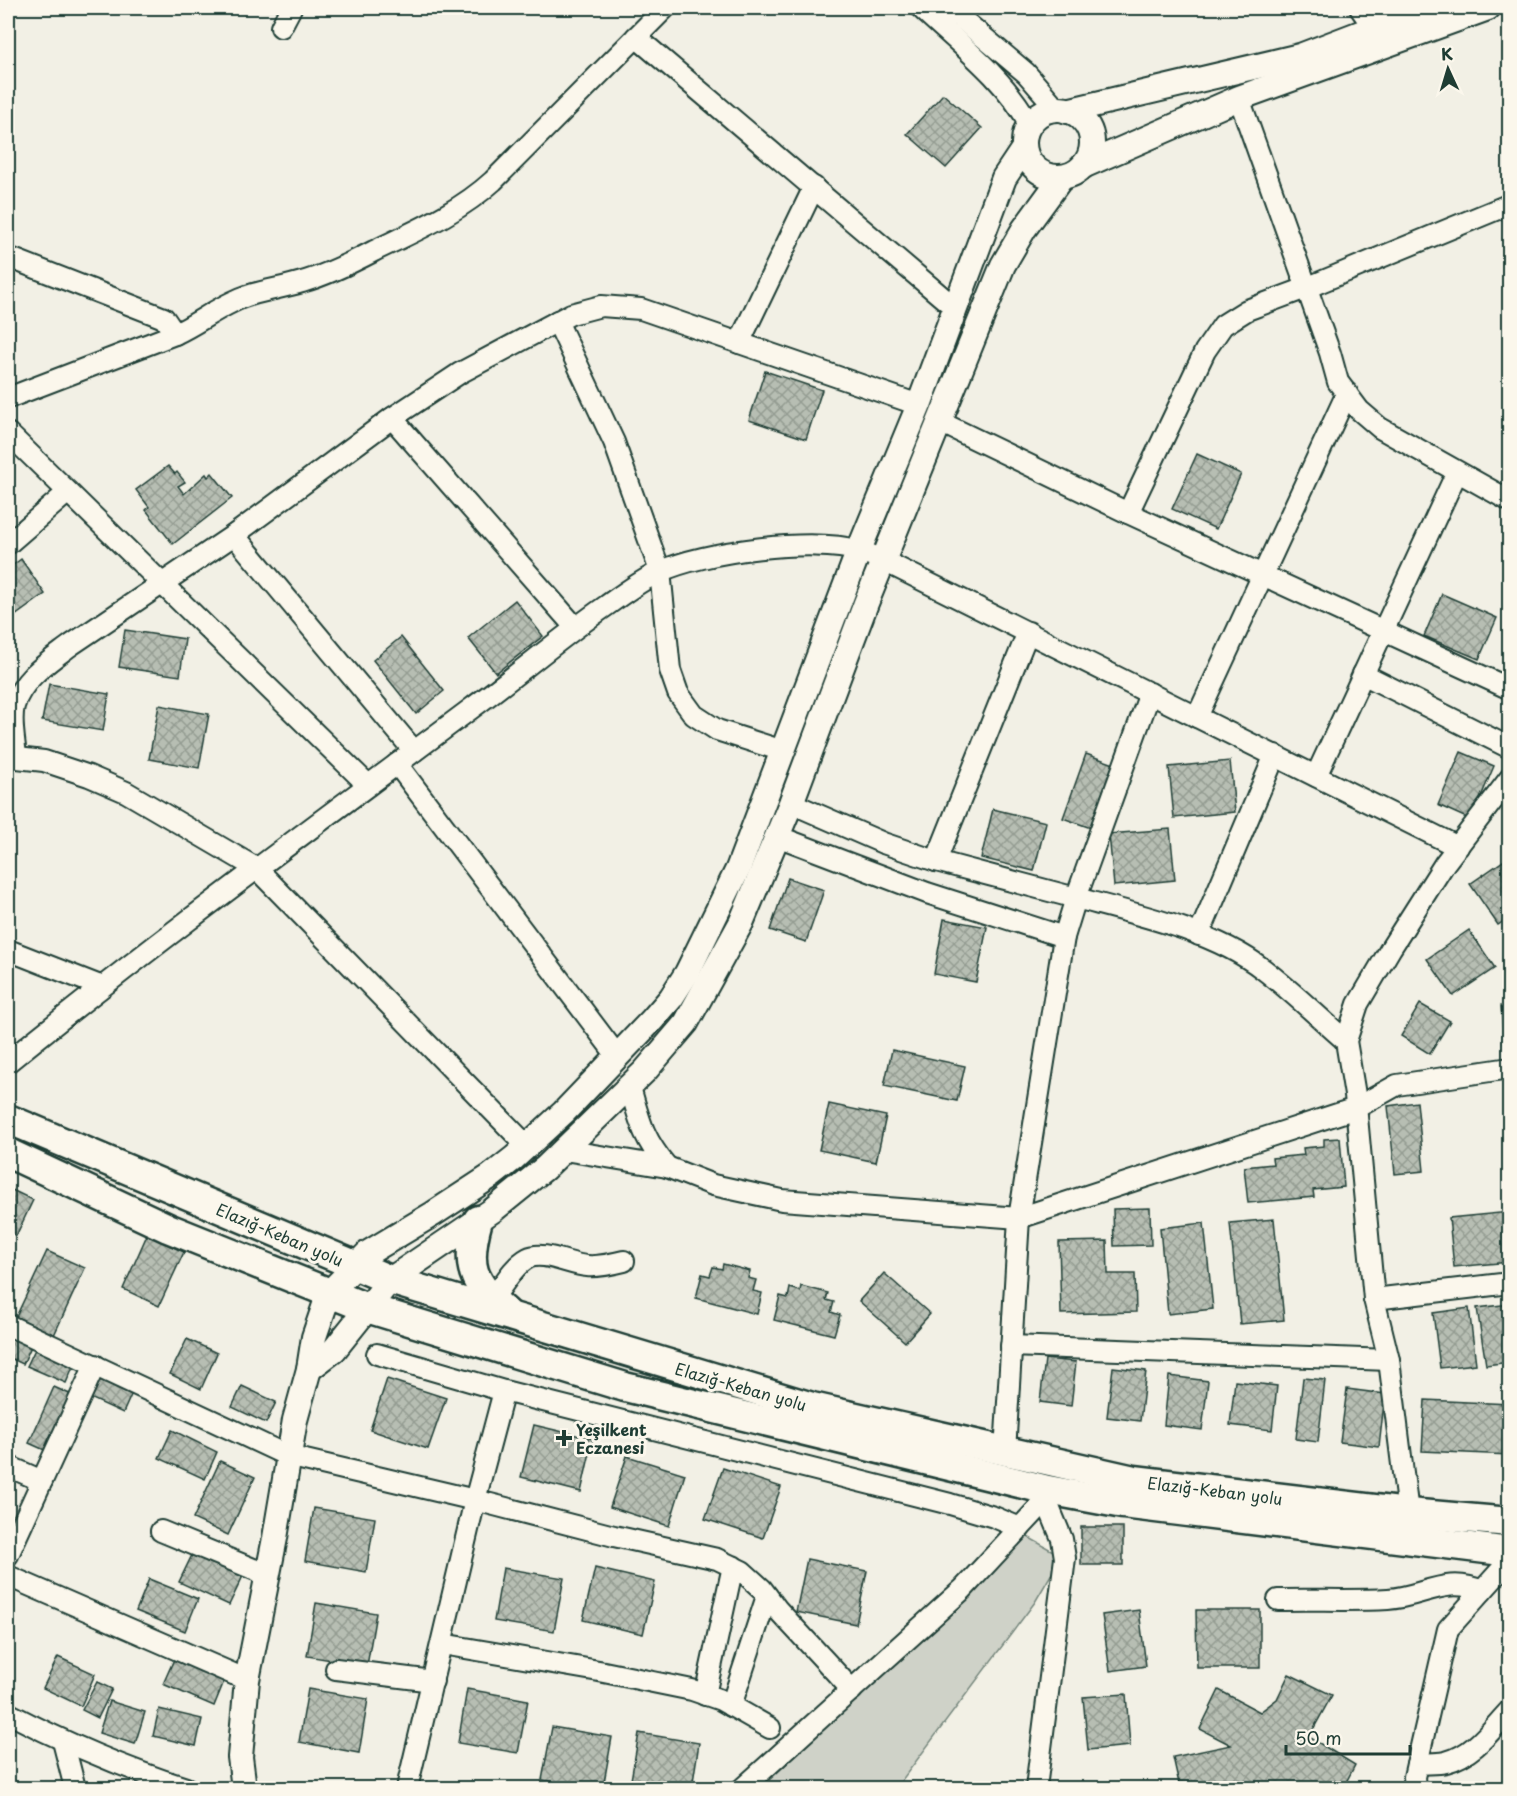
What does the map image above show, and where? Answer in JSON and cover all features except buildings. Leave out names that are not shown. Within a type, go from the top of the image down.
[{"type":"highway","name":"Elazığ-Keban yolu","points":[[8,1119],[390,1280],[501,1308],[812,1407],[1134,1480],[1408,1513],[1509,1522]]},
{"type":"highway","name":"Elazığ-Keban yolu","points":[[8,1153],[168,1228],[366,1308],[625,1387],[1047,1495],[1509,1552]]},
{"type":"highway","points":[[478,1220],[471,1248],[472,1262],[478,1281],[501,1308]]},
{"type":"main road","points":[[1425,8],[1300,56],[1039,115],[1030,124],[1024,138],[1026,157],[1039,172],[1048,176],[1072,171],[1239,98],[1488,8]]},
{"type":"main road","points":[[309,1370],[334,1350],[390,1280],[478,1220],[545,1168],[630,1087],[686,1023],[741,923],[791,803],[866,603],[1003,265],[1024,229],[1072,171],[1088,158],[1091,139],[1083,121],[1063,110]]},
{"type":"main road","points":[[244,1788],[240,1757],[247,1680],[295,1420],[309,1370],[314,1337],[329,1293],[368,1253],[491,1176],[527,1146],[618,1057],[671,998],[702,946],[738,869],[860,550],[919,405],[1004,178],[1024,148]]},
{"type":"street","points":[[281,27],[291,8]]},
{"type":"street","points":[[8,398],[175,334],[238,299],[265,290],[302,283],[331,272],[430,224],[467,202],[493,181],[665,8]]},
{"type":"street","points":[[921,8],[1002,86],[1020,106],[1030,124]]},
{"type":"street","points":[[949,8],[1026,73],[1063,110]]},
{"type":"street","points":[[1360,8],[1374,28]]},
{"type":"street","points":[[636,37],[955,308]]},
{"type":"street","points":[[1239,98],[1338,382],[1359,410],[1380,428],[1509,501]]},
{"type":"street","points":[[739,343],[814,187]]},
{"type":"street","points":[[1128,513],[1214,335],[1234,317],[1509,204]]},
{"type":"street","points":[[8,257],[165,318],[175,334]]},
{"type":"street","points":[[527,1146],[256,868],[126,792],[89,776],[44,761],[12,757],[14,706],[23,688],[35,674],[71,645],[234,535],[392,418],[460,373],[557,321],[586,309],[601,306],[641,309],[919,405]]},
{"type":"street","points":[[557,321],[614,442],[660,571],[670,670],[678,693],[694,715],[717,730],[783,751]]},
{"type":"street","points":[[1197,717],[1347,393]]},
{"type":"street","points":[[392,418],[575,627]]},
{"type":"street","points":[[940,422],[1128,513],[1509,689]]},
{"type":"street","points":[[8,433],[368,785]]},
{"type":"street","points":[[1316,776],[1457,472]]},
{"type":"street","points":[[8,544],[68,492]]},
{"type":"street","points":[[234,535],[414,751]]},
{"type":"street","points":[[8,1062],[100,986],[474,707],[575,627],[660,571],[701,558],[736,551],[795,546],[825,546],[860,550],[1458,847]]},
{"type":"street","points":[[936,861],[1028,632]]},
{"type":"street","points":[[1363,674],[1509,748]]},
{"type":"street","points":[[1005,1452],[1019,1218],[1064,936],[1150,693]]},
{"type":"street","points":[[1199,935],[1275,755]]},
{"type":"street","points":[[397,764],[618,1057]]},
{"type":"street","points":[[1408,1513],[1389,1360],[1374,1299],[1356,1108],[1346,1041],[1358,1004],[1415,910],[1509,778]]},
{"type":"street","points":[[791,803],[883,843],[936,861],[1147,917],[1199,935],[1235,951],[1263,968],[1346,1041]]},
{"type":"street","points":[[777,836],[927,893],[1064,936]]},
{"type":"street","points":[[8,950],[100,986]]},
{"type":"street","points":[[564,1150],[667,1167],[713,1185],[782,1200],[1019,1218],[1356,1108],[1397,1085],[1509,1068]]},
{"type":"street","points":[[630,1087],[641,1128],[650,1146],[667,1167]]},
{"type":"street","points":[[501,1308],[521,1262],[531,1256],[585,1266],[624,1261]]},
{"type":"street","points":[[1374,1299],[1509,1283]]},
{"type":"street","points":[[8,1325],[288,1456],[717,1559],[742,1571],[852,1690]]},
{"type":"street","points":[[1011,1346],[1389,1360]]},
{"type":"street","points":[[377,1354],[504,1391],[950,1504],[994,1517],[1020,1528]]},
{"type":"street","points":[[8,1555],[95,1365]]},
{"type":"street","points":[[408,1788],[475,1500],[504,1391]]},
{"type":"street","points":[[8,1466],[42,1481]]},
{"type":"street","points":[[743,1788],[963,1589],[1020,1528],[1047,1495]]},
{"type":"street","points":[[1036,1788],[1065,1558],[1062,1539],[1047,1495]]},
{"type":"street","points":[[161,1531],[268,1575]]},
{"type":"street","points":[[1415,1788],[1414,1777],[1448,1629],[1509,1560]]},
{"type":"street","points":[[705,1695],[733,1566]]},
{"type":"street","points":[[8,1576],[247,1680]]},
{"type":"street","points":[[1278,1600],[1391,1599],[1461,1584],[1482,1591]]},
{"type":"street","points":[[731,1706],[767,1596]]},
{"type":"street","points":[[442,1644],[654,1681],[705,1695],[731,1706],[770,1728]]},
{"type":"street","points":[[336,1669],[433,1681]]},
{"type":"street","points":[[1417,1764],[1445,1762],[1465,1754],[1480,1743],[1509,1710]]},
{"type":"street","points":[[8,1713],[63,1741],[139,1773],[186,1788]]},
{"type":"street","points":[[63,1741],[75,1788]]},
{"type":"shaded area","points":[[1026,1536],[1062,1556],[1035,1602],[896,1788],[761,1788]]},
{"type":"place","name":"Yeşilkent Eczanesi","points":[[564,1438]]}]
